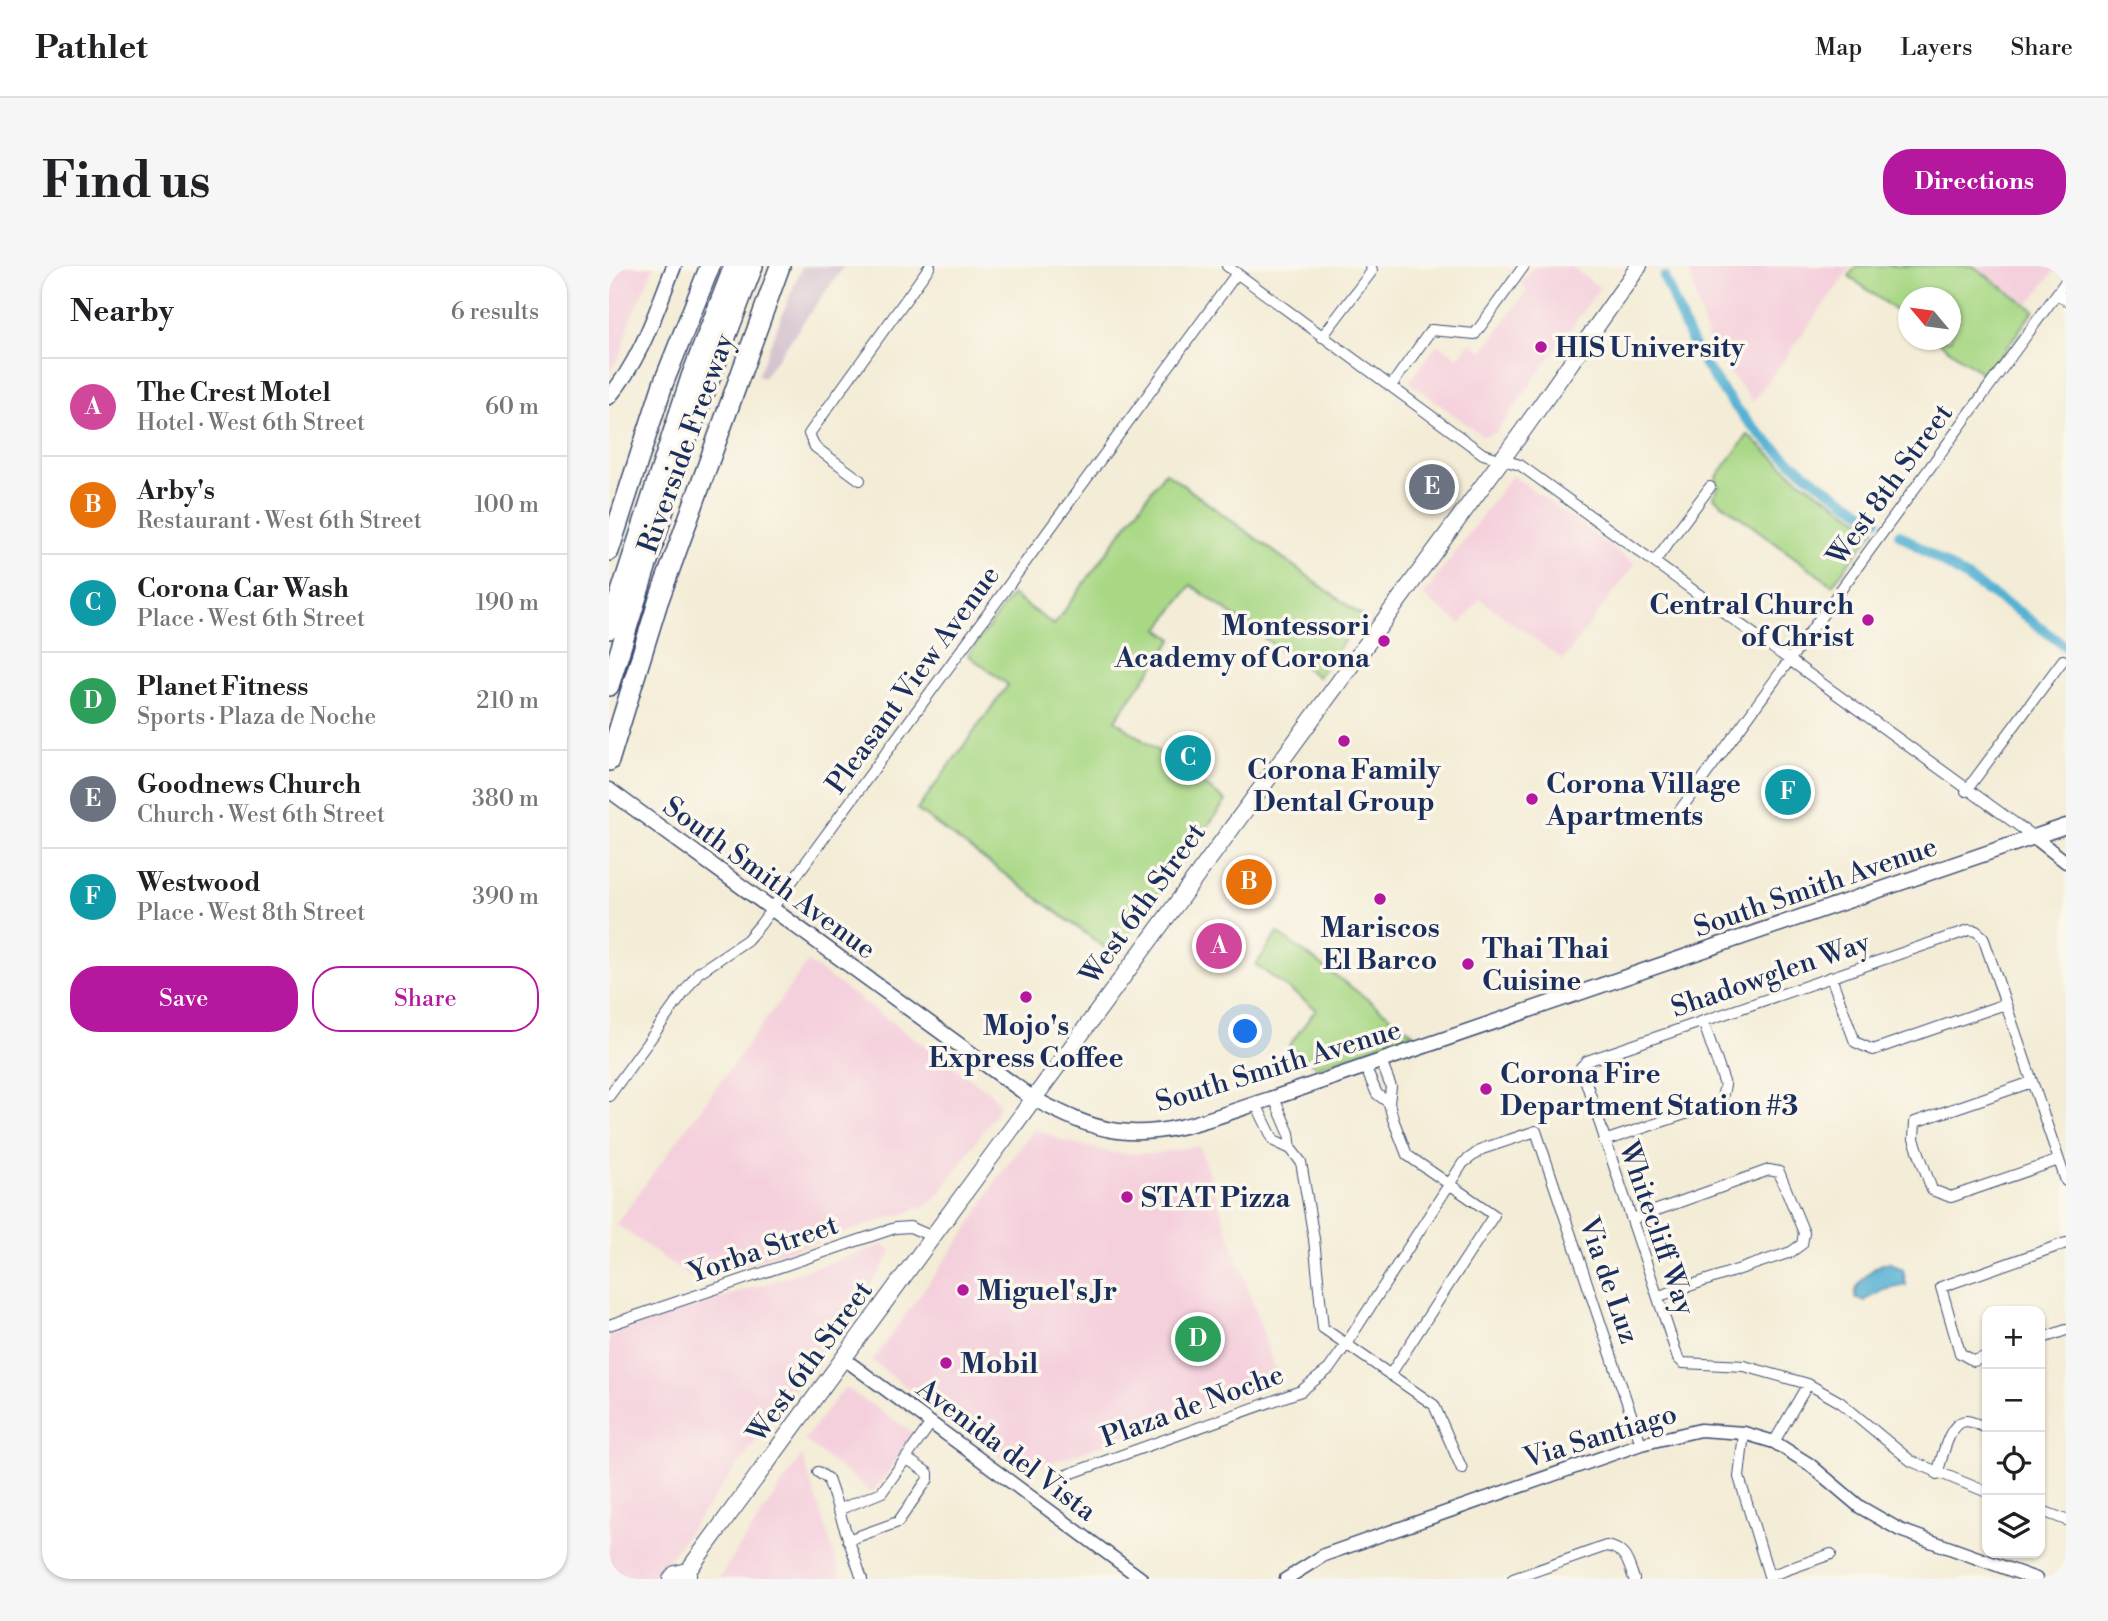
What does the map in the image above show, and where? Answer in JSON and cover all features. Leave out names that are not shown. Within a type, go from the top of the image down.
[{"type":"highway","name":"Riverside Freeway","points":[[609,551],[663,384],[710,266]]},
{"type":"highway","points":[[609,629],[691,377],[734,266]]},
{"type":"highway","points":[[609,686],[682,452],[753,266]]},
{"type":"highway","name":"Riverside Freeway","points":[[609,761],[658,602],[780,266]]},
{"type":"main road","points":[[609,397],[624,379],[642,345],[674,266]]},
{"type":"main road","name":"West 6th Street","points":[[671,1579],[675,1574],[691,1576],[843,1358],[1501,459],[1639,266]]},
{"type":"main road","name":"South Smith Avenue","points":[[609,790],[1032,1098],[1079,1120],[1118,1131],[1175,1128],[1256,1104],[2066,826]]},
{"type":"street","points":[[860,480],[815,447],[809,438],[810,431],[930,266]]},
{"type":"street","points":[[1227,266],[1483,454],[1520,465],[2066,862]]},
{"type":"street","points":[[1322,337],[1372,271],[1371,266]]},
{"type":"street","points":[[1391,386],[1431,330],[1475,334],[1524,266]]},
{"type":"street","name":"Pleasant View Avenue","points":[[609,1096],[698,973],[747,940],[772,909],[1237,273]]},
{"type":"street","name":"West 8th Street","points":[[1675,817],[2066,281]]},
{"type":"street","points":[[2057,294],[2066,300]]},
{"type":"street","points":[[1654,562],[1710,487]]},
{"type":"street","points":[[1966,790],[2063,660]]},
{"type":"street","name":"Shadowglen Way","points":[[1581,1067],[1587,1061],[1969,930],[1976,931],[1983,937],[2005,1004]]},
{"type":"street","points":[[1831,977],[1855,1042],[1873,1049],[2005,1004],[2066,1181]]},
{"type":"street","points":[[1604,1141],[1721,1102],[1725,1085],[1703,1021]]},
{"type":"street","points":[[1381,1061],[1391,1087],[1389,1103],[1407,1155],[1494,1216],[1389,1375]]},
{"type":"street","points":[[1365,1067],[1377,1094],[1389,1103]]},
{"type":"street","name":"Whitecliff Way","points":[[1581,1067],[1678,1358],[1682,1363],[1744,1366],[1808,1384]]},
{"type":"street","points":[[2032,1082],[1915,1122],[1914,1139],[1932,1190],[1951,1197],[2059,1160]]},
{"type":"street","points":[[1274,1098],[1289,1133],[1291,1149]]},
{"type":"street","points":[[1256,1104],[1273,1141],[1291,1149],[1301,1162],[1314,1239],[1322,1328],[1434,1405],[1462,1469]]},
{"type":"street","name":"Plaza de Noche","points":[[1055,1479],[1301,1391],[1329,1369],[1463,1163],[1482,1149],[1535,1131]]},
{"type":"street","name":"Via de Luz","points":[[1535,1131],[1641,1444]]},
{"type":"street","points":[[1632,1219],[1769,1170],[1779,1172],[1804,1233],[1802,1244],[1791,1252],[1659,1296]]},
{"type":"street","name":"Yorba Street","points":[[609,1325],[895,1228],[911,1227],[933,1237]]},
{"type":"street","points":[[1982,1358],[1974,1361],[1960,1353],[1941,1287],[2066,1243]]},
{"type":"street","points":[[2045,1337],[2066,1330]]},
{"type":"street","name":"Avenida del Vista","points":[[843,1358],[1142,1579]]},
{"type":"street","points":[[1774,1442],[1808,1384],[1839,1402],[1911,1461],[1937,1474],[1982,1490]]},
{"type":"street","points":[[1937,1474],[1953,1429],[1959,1423],[1967,1421],[1982,1426]]},
{"type":"street","points":[[838,1510],[882,1492],[931,1423]]},
{"type":"street","name":"Via Santiago","points":[[1289,1578],[1324,1555],[1641,1444],[1700,1430],[1744,1433],[1774,1442],[1809,1464],[1860,1507],[1900,1530],[2036,1579]]},
{"type":"street","points":[[1744,1433],[1739,1477],[1770,1577],[1831,1553]]},
{"type":"street","points":[[848,1540],[898,1522],[928,1479],[928,1473],[906,1458]]},
{"type":"street","points":[[818,1472],[828,1479],[862,1579]]},
{"type":"street","points":[[2045,1512],[2066,1520]]},
{"type":"street","points":[[1513,1579],[1606,1546],[1617,1548],[1627,1556],[1634,1579]]},
{"type":"shaded area","points":[[609,266],[654,266],[631,318],[621,353],[609,372]]},
{"type":"shaded area","points":[[802,266],[844,266],[763,378],[758,375]]},
{"type":"shaded area","points":[[1535,266],[1571,266],[1600,288],[1496,432],[1483,436],[1409,382],[1437,344],[1458,357],[1470,342],[1483,351],[1527,290],[1521,284]]},
{"type":"shaded area","points":[[1688,266],[1852,266],[1753,402],[1709,346]]},
{"type":"shaded area","points":[[1975,266],[2058,266],[2029,304]]},
{"type":"shaded area","points":[[1512,475],[1635,564],[1563,660],[1480,599],[1461,624],[1423,596]]},
{"type":"shaded area","points":[[808,962],[989,1092],[999,1102],[998,1110],[940,1193],[926,1206],[696,1281],[616,1224]]},
{"type":"shaded area","points":[[1037,1129],[1066,1142],[1115,1153],[1151,1154],[1199,1146],[1280,1383],[1030,1470],[1018,1469],[872,1361],[969,1227],[996,1181],[1033,1130]]},
{"type":"shaded area","points":[[883,1245],[892,1251],[879,1273],[654,1579],[609,1579],[609,1335]]},
{"type":"shaded area","points":[[845,1387],[916,1435],[872,1493],[804,1440]]},
{"type":"shaded area","points":[[802,1455],[842,1579],[720,1579],[720,1576]]},
{"type":"green space","points":[[1856,266],[1973,266],[2034,310],[1986,376],[1950,350],[1961,350],[1961,287],[1898,287],[1898,313],[1849,276]]},
{"type":"green space","points":[[1748,435],[1797,478],[1875,529],[1832,585],[1713,497],[1719,486],[1716,478]]},
{"type":"green space","points":[[1165,472],[1362,616],[1318,677],[1191,585],[1159,629],[1173,639],[1115,720],[1226,801],[1114,954],[917,810],[1008,685],[968,655],[1012,595],[1054,625]]},
{"type":"green space","points":[[1278,933],[1413,1033],[1317,1067],[1289,1046],[1316,1009],[1256,965]]},
{"type":"water","points":[[1889,1262],[1903,1270],[1906,1285],[1884,1290],[1864,1301],[1855,1298],[1858,1286],[1866,1275]]},
{"type":"waterway","points":[[1664,277],[1694,346],[1730,401],[1751,425],[1821,485],[1877,520]]},
{"type":"waterway","points":[[1899,534],[2021,613],[2066,647]]},
{"type":"place","name":"HIS University","points":[[1541,347]]},
{"type":"place","name":"Goodnews Church","points":[[1432,487]]},
{"type":"place","name":"Central Church of Christ","points":[[1868,620]]},
{"type":"place","name":"Montessori Academy of Corona","points":[[1384,641]]},
{"type":"place","name":"Corona Family Dental Group","points":[[1344,741]]},
{"type":"place","name":"Corona Car Wash","points":[[1188,758]]},
{"type":"place","name":"Westwood","points":[[1788,792]]},
{"type":"place","name":"Corona Village Apartments","points":[[1532,799]]},
{"type":"place","name":"Arby's","points":[[1249,882]]},
{"type":"place","name":"Mariscos El Barco","points":[[1380,899]]},
{"type":"place","name":"The Crest Motel","points":[[1219,946]]},
{"type":"place","name":"Thai Thai Cuisine","points":[[1468,964]]},
{"type":"place","name":"Mojo's Express Coffee","points":[[1026,997]]},
{"type":"place","name":"Corona Fire Department Station #3","points":[[1486,1089]]},
{"type":"place","name":"STAT Pizza","points":[[1127,1197]]},
{"type":"place","name":"Miguel's Jr","points":[[963,1290]]},
{"type":"place","name":"Planet Fitness","points":[[1198,1339]]},
{"type":"place","name":"Mobil","points":[[946,1363]]}]
